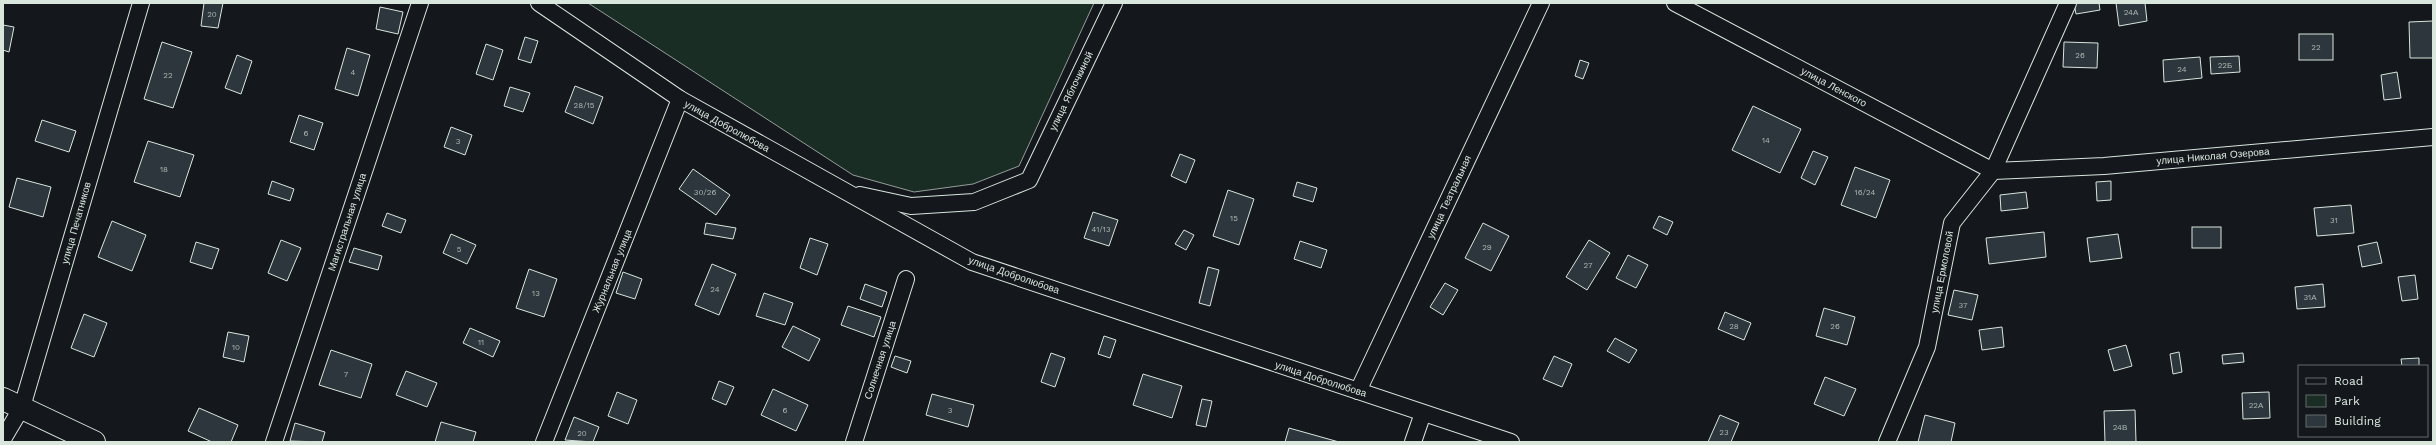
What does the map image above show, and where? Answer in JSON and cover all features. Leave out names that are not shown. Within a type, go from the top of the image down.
[{"type":"main road","points":[[12,403],[94,442]]},
{"type":"street","name":"улица Печатников","points":[[3,439],[12,403],[140,3]]},
{"type":"street","name":"Магистральная улица","points":[[274,442],[420,3]]},
{"type":"street","name":"улица Добролюбова","points":[[539,3],[680,99],[844,192],[972,262],[1512,442]]},
{"type":"street","name":"улица Яблочкиной","points":[[844,192],[911,206],[974,202],[1029,180],[1114,3]]},
{"type":"street","name":"улица Театральная","points":[[1358,391],[1541,3]]},
{"type":"street","name":"улица Ленского","points":[[1675,3],[1993,171]]},
{"type":"street","name":"улица Ермоловой","points":[[1887,442],[1927,347],[1952,223],[1993,171],[2068,3]]},
{"type":"street","name":"Журнальная улица","points":[[544,442],[680,99]]},
{"type":"street","name":"улица Николая Озерова","points":[[1993,171],[2104,166],[2433,137]]},
{"type":"street","name":"Солнечная улица","points":[[854,442],[906,279]]},
{"type":"street","points":[[1413,442],[1423,413]]},
{"type":"green space","points":[[588,3],[1094,3],[1019,166],[973,184],[914,192],[853,175]]},
{"type":"building","points":[[204,3],[223,3],[218,28],[201,26]]},
{"type":"building","points":[[2074,3],[2099,3],[2100,10],[2076,14]]},
{"type":"building","points":[[2116,3],[2145,3],[2147,21],[2119,26]]},
{"type":"building","points":[[380,7],[403,12],[398,34],[376,29]]},
{"type":"building","points":[[2433,21],[2433,58],[2410,58],[2409,22]]},
{"type":"building","points":[[3,25],[14,27],[9,52],[3,50]]},
{"type":"building","points":[[2299,34],[2333,34],[2333,60],[2299,60]]},
{"type":"building","points":[[525,37],[538,41],[531,63],[518,59]]},
{"type":"building","points":[[162,42],[192,52],[173,108],[144,99]]},
{"type":"building","points":[[2064,42],[2098,43],[2097,68],[2063,67]]},
{"type":"building","points":[[486,44],[503,50],[493,80],[476,74]]},
{"type":"building","points":[[347,48],[370,55],[358,96],[335,89]]},
{"type":"building","points":[[237,55],[252,61],[241,94],[225,88]]},
{"type":"building","points":[[2239,56],[2240,72],[2211,74],[2210,57]]},
{"type":"building","points":[[2200,57],[2202,78],[2164,82],[2163,60]]},
{"type":"building","points":[[1580,60],[1589,63],[1583,79],[1575,76]]},
{"type":"building","points":[[2397,72],[2401,98],[2384,100],[2381,75]]},
{"type":"building","points":[[575,86],[603,97],[593,124],[565,112]]},
{"type":"building","points":[[510,87],[530,93],[523,112],[504,106]]},
{"type":"building","points":[[1753,106],[1801,129],[1780,173],[1732,150]]},
{"type":"building","points":[[299,115],[323,123],[314,150],[290,142]]},
{"type":"building","points":[[42,120],[76,131],[69,152],[35,141]]},
{"type":"building","points":[[451,127],[472,135],[465,155],[444,147]]},
{"type":"building","points":[[148,141],[194,155],[180,197],[134,182]]},
{"type":"building","points":[[1813,151],[1828,157],[1815,185],[1801,178]]},
{"type":"building","points":[[1180,154],[1195,160],[1186,183],[1171,176]]},
{"type":"building","points":[[1855,167],[1890,180],[1876,218],[1841,205]]},
{"type":"building","points":[[693,169],[730,195],[716,215],[679,189]]},
{"type":"building","points":[[17,178],[51,187],[43,217],[9,207]]},
{"type":"building","points":[[272,181],[294,189],[290,201],[268,194]]},
{"type":"building","points":[[2111,181],[2111,200],[2097,201],[2096,182]]},
{"type":"building","points":[[1297,182],[1317,188],[1313,202],[1293,196]]},
{"type":"building","points":[[1228,190],[1254,199],[1239,245],[1213,236]]},
{"type":"building","points":[[2026,192],[2028,208],[2001,211],[2000,195]]},
{"type":"building","points":[[2351,205],[2354,233],[2317,236],[2314,208]]},
{"type":"building","points":[[1093,212],[1118,220],[1109,246],[1084,238]]},
{"type":"building","points":[[387,213],[406,220],[401,233],[382,226]]},
{"type":"building","points":[[1659,216],[1673,222],[1667,235],[1653,228]]},
{"type":"building","points":[[112,221],[146,235],[132,271],[98,257]]},
{"type":"building","points":[[706,223],[736,228],[733,239],[704,234]]},
{"type":"building","points":[[1483,223],[1509,236],[1491,271],[1465,258]]},
{"type":"building","points":[[2192,227],[2221,227],[2221,248],[2192,248]]},
{"type":"building","points":[[1184,230],[1194,235],[1186,250],[1175,244]]},
{"type":"building","points":[[2044,232],[2046,257],[1989,264],[1986,238]]},
{"type":"building","points":[[451,234],[476,245],[467,264],[443,253]]},
{"type":"building","points":[[2118,234],[2122,258],[2090,262],[2087,238]]},
{"type":"building","points":[[810,238],[828,244],[817,275],[800,268]]},
{"type":"building","points":[[281,240],[301,248],[287,281],[268,273]]},
{"type":"building","points":[[1589,240],[1610,253],[1587,290],[1566,277]]},
{"type":"building","points":[[1300,241],[1327,250],[1321,268],[1294,259]]},
{"type":"building","points":[[196,242],[219,249],[212,269],[190,262]]},
{"type":"building","points":[[2377,242],[2382,263],[2362,267],[2358,246]]},
{"type":"building","points":[[354,248],[382,256],[378,270],[349,262]]},
{"type":"building","points":[[1628,255],[1648,265],[1636,288],[1616,278]]},
{"type":"building","points":[[712,264],[736,274],[719,315],[695,305]]},
{"type":"building","points":[[1208,267],[1219,270],[1210,306],[1199,303]]},
{"type":"building","points":[[529,269],[557,279],[544,317],[516,308]]},
{"type":"building","points":[[623,272],[642,279],[635,299],[616,293]]},
{"type":"building","points":[[2415,275],[2418,299],[2402,301],[2398,277]]},
{"type":"building","points":[[1445,283],[1458,290],[1443,315],[1430,307]]},
{"type":"building","points":[[865,284],[887,292],[882,307],[860,299]]},
{"type":"building","points":[[2323,284],[2325,307],[2297,309],[2295,287]]},
{"type":"building","points":[[1954,290],[1978,295],[1972,320],[1948,315]]},
{"type":"building","points":[[764,293],[793,303],[785,325],[756,316]]},
{"type":"building","points":[[848,306],[881,317],[874,337],[841,325]]},
{"type":"building","points":[[1824,308],[1855,317],[1847,345],[1816,336]]},
{"type":"building","points":[[1725,312],[1751,323],[1744,340],[1718,329]]},
{"type":"building","points":[[84,314],[107,323],[94,357],[71,348]]},
{"type":"building","points":[[793,326],[820,339],[809,361],[782,347]]},
{"type":"building","points":[[2002,327],[2004,347],[1982,350],[1979,330]]},
{"type":"building","points":[[470,328],[500,341],[493,357],[463,343]]},
{"type":"building","points":[[228,332],[249,336],[244,362],[223,357]]},
{"type":"building","points":[[1104,336],[1116,340],[1110,358],[1098,354]]},
{"type":"building","points":[[1615,338],[1637,350],[1629,363],[1607,351]]},
{"type":"building","points":[[2126,345],[2132,366],[2114,371],[2108,350]]},
{"type":"building","points":[[331,350],[372,364],[361,398],[319,385]]},
{"type":"building","points":[[2179,352],[2182,372],[2173,374],[2170,354]]},
{"type":"building","points":[[1051,353],[1065,358],[1055,387],[1041,382]]},
{"type":"building","points":[[2243,353],[2244,362],[2223,364],[2222,355]]},
{"type":"building","points":[[895,356],[911,361],[907,373],[891,367]]},
{"type":"building","points":[[1554,356],[1572,364],[1562,387],[1543,379]]},
{"type":"building","points":[[2419,358],[2419,365],[2402,365],[2401,359]]},
{"type":"building","points":[[406,371],[437,383],[427,407],[396,395]]},
{"type":"building","points":[[1143,374],[1182,386],[1172,418],[1133,405]]},
{"type":"building","points":[[1825,377],[1856,389],[1844,416],[1814,404]]},
{"type":"building","points":[[719,381],[734,387],[726,405],[712,399]]},
{"type":"building","points":[[773,389],[808,405],[796,431],[761,415]]},
{"type":"building","points":[[617,392],[637,400],[628,424],[608,416]]},
{"type":"building","points":[[2269,392],[2270,418],[2243,419],[2242,393]]},
{"type":"building","points":[[932,394],[974,405],[968,427],[926,415]]},
{"type":"building","points":[[1202,399],[1212,401],[1206,427],[1196,425]]},
{"type":"building","points":[[199,408],[238,425],[231,442],[212,442],[188,431]]},
{"type":"building","points":[[2135,410],[2136,442],[2105,442],[2104,411]]},
{"type":"building","points":[[1720,415],[1739,423],[1731,442],[1708,442]]},
{"type":"building","points":[[1925,415],[1955,423],[1951,442],[1918,442]]},
{"type":"building","points":[[574,417],[599,427],[593,442],[565,440]]},
{"type":"building","points":[[441,422],[476,432],[473,442],[435,442]]},
{"type":"building","points":[[295,423],[325,432],[322,442],[290,441]]},
{"type":"building","points":[[1289,428],[1339,442],[1285,442]]}]
